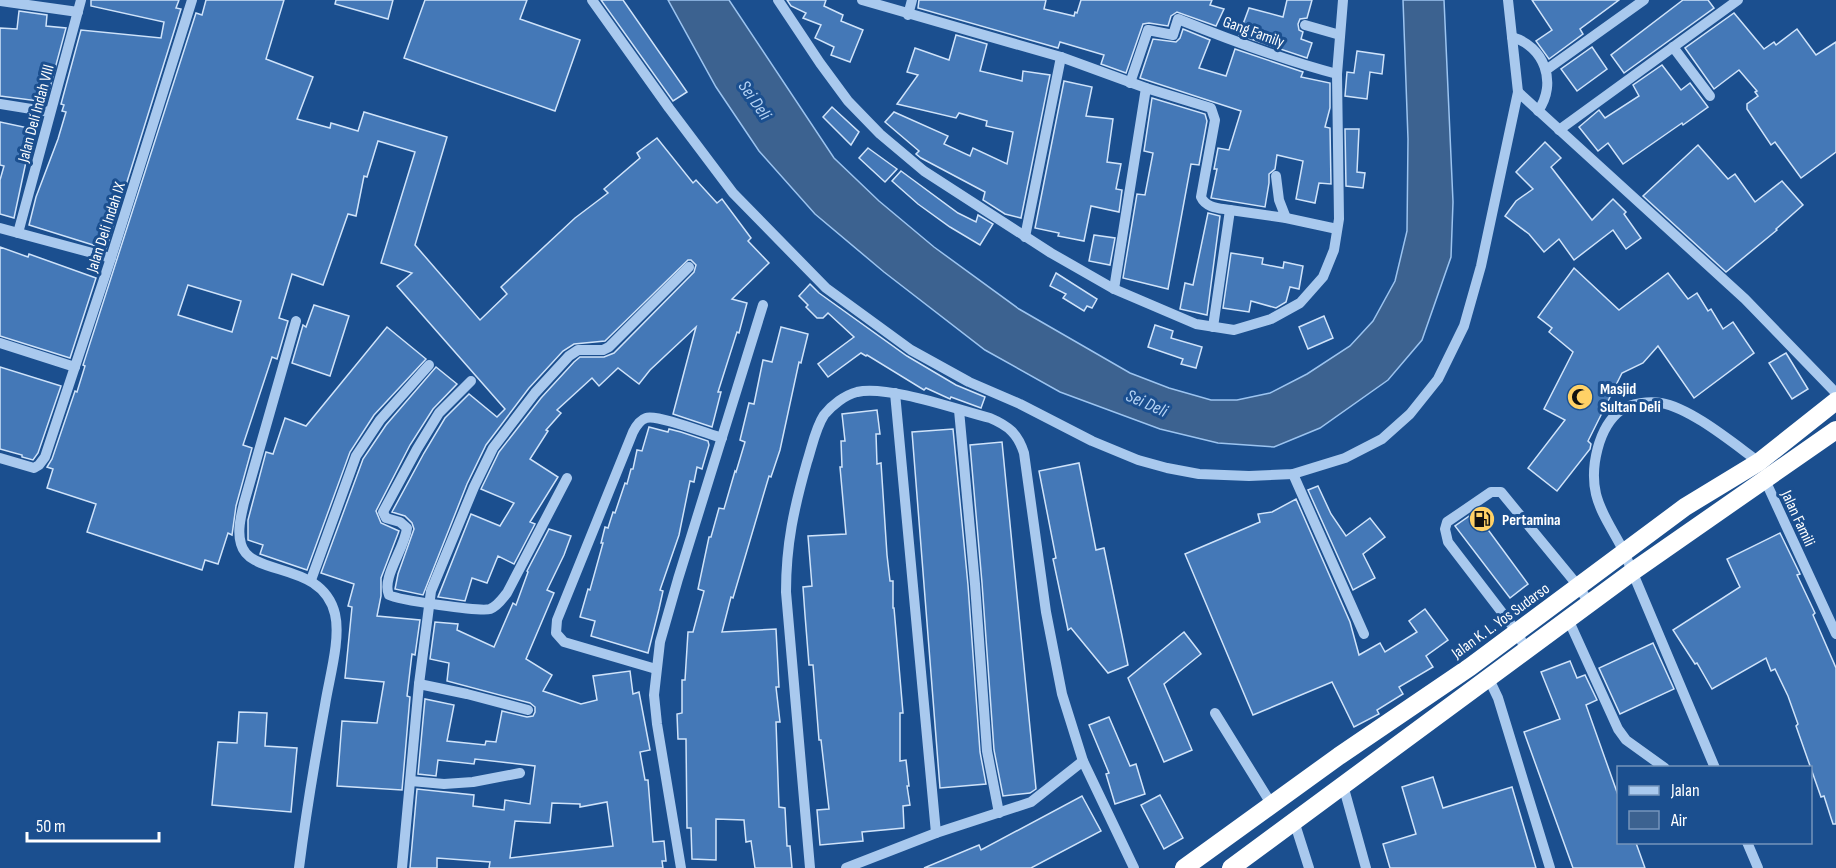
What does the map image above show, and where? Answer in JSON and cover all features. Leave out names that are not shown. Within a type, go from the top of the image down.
[{"type":"highway","name":"Jalan K. L. Yos Sudarso","points":[[1184,868],[1339,756],[1470,667],[1685,507],[1759,462],[1836,401]]},
{"type":"highway","points":[[1231,868],[1589,603],[1836,430]]},
{"type":"street","name":"Jalan Deli Indah VIII","points":[[18,233],[81,0]]},
{"type":"street","name":"Jalan Deli Indah IX","points":[[0,458],[29,468],[34,468],[42,462],[111,258],[192,0]]},
{"type":"street","points":[[592,0],[733,193],[826,288],[911,350],[969,382],[1020,404],[1092,441],[1138,460],[1198,474],[1249,476],[1293,474],[1345,458],[1382,439],[1410,414],[1438,379],[1464,326],[1481,266],[1518,92],[1508,0]]},
{"type":"street","points":[[778,0],[848,101],[880,134],[924,171],[1025,237],[1114,289],[1196,324],[1234,330],[1271,320],[1300,303],[1323,277],[1334,250],[1337,229],[1337,74],[1343,0]]},
{"type":"street","points":[[862,0],[1061,57],[1146,88],[1211,108],[1215,120],[1201,197],[1204,203],[1230,210],[1286,218],[1337,229]]},
{"type":"street","points":[[908,15],[912,0]]},
{"type":"street","points":[[1546,70],[1644,0]]},
{"type":"street","points":[[1559,130],[1738,0]]},
{"type":"street","points":[[0,1],[78,12]]},
{"type":"street","name":"Gang Family","points":[[1130,82],[1148,30],[1173,35],[1178,19],[1231,40],[1312,68],[1337,74]]},
{"type":"street","points":[[1305,25],[1340,35]]},
{"type":"street","points":[[1512,37],[1528,43],[1536,50],[1546,70],[1547,94],[1538,111]]},
{"type":"street","points":[[1673,47],[1710,96]]},
{"type":"street","points":[[1025,237],[1061,57]]},
{"type":"street","points":[[1114,289],[1146,88]]},
{"type":"street","points":[[1518,92],[1745,299],[1836,393]]},
{"type":"street","points":[[0,104],[50,112]]},
{"type":"street","points":[[1276,176],[1279,200],[1286,218]]},
{"type":"street","points":[[1213,327],[1230,210]]},
{"type":"street","points":[[0,228],[111,258]]},
{"type":"street","points":[[402,868],[419,684],[431,591],[494,448],[535,393],[569,356],[578,350],[603,350],[609,347],[689,267]]},
{"type":"street","points":[[681,868],[657,724],[654,695],[656,669],[660,642],[678,579],[763,305]]},
{"type":"street","points":[[296,321],[244,503],[240,543],[249,556],[264,565],[311,580],[329,600],[335,614],[335,645],[299,868]]},
{"type":"street","points":[[0,343],[75,367]]},
{"type":"street","points":[[311,580],[356,456],[380,420],[429,365]]},
{"type":"street","points":[[471,381],[439,413],[417,448],[383,512],[386,518],[400,522],[407,528],[386,584],[388,595],[401,600],[477,610],[496,606],[507,593],[567,478]]},
{"type":"street","points":[[810,868],[786,592],[786,559],[790,525],[816,432],[825,415],[844,397],[857,392],[895,393],[959,410],[1003,423],[1017,435],[1024,453],[1052,649],[1062,694],[1083,761],[1134,868]]},
{"type":"street","points":[[895,393],[936,833]]},
{"type":"street","points":[[1714,766],[1624,552],[1596,496],[1593,474],[1598,447],[1608,425],[1621,409],[1641,403],[1660,403],[1680,408],[1759,462]]},
{"type":"street","points":[[959,410],[987,751],[999,813]]},
{"type":"street","points":[[656,669],[564,642],[556,633],[557,620],[633,432],[641,421],[647,417],[659,418],[722,438]]},
{"type":"street","points":[[1293,474],[1364,634]]},
{"type":"street","name":"Jalan Famili","points":[[1765,480],[1836,634]]},
{"type":"street","points":[[1526,650],[1517,632],[1448,542],[1444,528],[1447,522],[1491,492],[1501,492],[1579,587],[1589,603]]},
{"type":"street","points":[[1568,619],[1618,729],[1637,750],[1662,766]]},
{"type":"street","points":[[1488,677],[1498,698],[1550,868]]},
{"type":"street","points":[[419,684],[528,710]]},
{"type":"street","points":[[1215,713],[1272,804]]},
{"type":"street","points":[[846,868],[936,833],[1031,802],[1083,761]]},
{"type":"street","points":[[411,781],[444,784],[473,782],[520,773]]},
{"type":"street","points":[[1343,785],[1366,868]]},
{"type":"street","points":[[1294,821],[1309,868]]},
{"type":"street","points":[[1747,844],[1758,868]]},
{"type":"water","name":"Sei Deli","points":[[668,0],[729,0],[834,158],[879,201],[934,247],[1019,309],[1130,373],[1169,388],[1211,400],[1237,400],[1270,393],[1307,374],[1350,346],[1373,321],[1395,281],[1407,231],[1408,139],[1403,0],[1444,0],[1453,202],[1451,257],[1422,340],[1388,380],[1320,428],[1274,447],[1218,443],[1160,429],[1060,392],[985,350],[884,272],[815,214],[759,151],[716,87]]},
{"type":"building","points":[[91,0],[179,0],[176,8],[181,9],[106,249],[29,225],[36,197],[66,112],[62,111],[64,105],[61,104],[81,30],[161,38],[164,22],[91,6]]},
{"type":"building","points":[[206,0],[284,0],[266,59],[313,77],[297,119],[330,128],[331,123],[358,131],[364,112],[447,137],[415,245],[480,320],[507,294],[501,287],[575,218],[608,193],[604,189],[640,158],[637,153],[657,138],[693,183],[696,180],[717,203],[722,199],[751,238],[748,241],[769,263],[732,299],[747,303],[718,392],[721,392],[712,427],[673,414],[696,327],[650,370],[639,384],[618,368],[599,386],[592,378],[557,410],[561,413],[546,430],[548,431],[530,459],[558,477],[530,522],[535,524],[514,564],[498,556],[487,583],[472,578],[465,601],[438,597],[471,514],[500,526],[514,503],[481,489],[499,452],[541,398],[574,362],[580,357],[604,357],[614,353],[694,272],[696,265],[688,260],[605,341],[574,344],[563,351],[529,388],[486,445],[467,484],[423,595],[395,589],[414,529],[405,516],[392,512],[445,418],[469,394],[497,417],[505,409],[397,286],[412,273],[381,263],[415,152],[378,141],[367,177],[364,176],[356,216],[348,214],[323,285],[292,274],[279,318],[288,321],[277,359],[272,357],[243,445],[252,448],[236,506],[232,535],[228,533],[218,564],[205,560],[202,570],[87,532],[96,504],[47,488],[53,469],[47,467],[52,459],[75,391],[77,392],[85,366],[83,365],[196,13],[202,15]],"holes":[[[188,285],[241,301],[232,332],[178,315]]]},
{"type":"building","points":[[336,0],[393,0],[388,19],[335,4]]},
{"type":"building","points":[[425,0],[527,0],[520,19],[580,40],[555,111],[404,58]]},
{"type":"building","points":[[601,0],[623,0],[687,92],[673,101]]},
{"type":"building","points":[[787,0],[826,0],[824,6],[843,15],[841,21],[863,30],[850,62],[831,55],[834,47],[815,38],[821,25],[803,18],[806,13],[791,6]]},
{"type":"building","points":[[919,0],[1046,0],[1044,9],[1074,16],[1081,0],[1212,0],[1210,5],[1224,9],[1216,26],[1177,12],[1171,16],[1168,26],[1143,24],[1126,73],[1101,64],[1104,55],[1060,42],[1058,48],[918,8]]},
{"type":"building","points":[[1287,0],[1312,0],[1307,18],[1300,19],[1298,24],[1299,30],[1303,32],[1301,39],[1312,43],[1307,58],[1239,35],[1249,8],[1283,17]]},
{"type":"building","points":[[1532,0],[1619,0],[1580,29],[1583,34],[1549,59],[1536,41],[1552,30]]},
{"type":"building","points":[[1683,0],[1708,0],[1714,8],[1624,73],[1611,55]]},
{"type":"building","points":[[19,11],[47,15],[46,26],[66,28],[46,102],[0,96],[0,28],[17,29]]},
{"type":"building","points":[[1734,13],[1764,49],[1774,42],[1776,45],[1797,29],[1816,55],[1836,42],[1836,152],[1801,178],[1775,142],[1771,145],[1747,109],[1747,104],[1758,96],[1755,92],[1757,91],[1739,70],[1714,89],[1685,48]]},
{"type":"building","points":[[1183,29],[1210,40],[1199,68],[1226,76],[1235,49],[1303,72],[1301,77],[1330,83],[1330,108],[1325,127],[1330,128],[1331,184],[1319,183],[1315,203],[1296,199],[1303,161],[1277,155],[1275,169],[1269,174],[1265,207],[1211,198],[1217,169],[1214,169],[1218,148],[1229,150],[1241,111],[1140,78],[1153,39],[1176,42]]},
{"type":"building","points":[[956,35],[987,44],[980,71],[1022,81],[1023,71],[1050,75],[1021,218],[1005,214],[983,200],[985,192],[921,158],[916,154],[919,151],[885,122],[894,112],[948,136],[944,144],[970,156],[973,148],[1007,164],[1013,132],[986,126],[987,121],[959,113],[956,118],[897,104],[918,75],[907,72],[915,48],[949,60]]},
{"type":"building","points":[[1592,47],[1607,69],[1577,91],[1561,69]]},
{"type":"building","points":[[1357,51],[1384,55],[1382,74],[1370,72],[1367,99],[1345,96],[1347,72],[1354,73]]},
{"type":"building","points":[[1662,65],[1681,90],[1690,83],[1708,107],[1623,164],[1608,143],[1598,151],[1579,127],[1599,110],[1605,118],[1639,96],[1633,85]]},
{"type":"building","points":[[1064,81],[1092,87],[1086,116],[1113,119],[1107,162],[1121,164],[1116,189],[1122,190],[1119,212],[1091,206],[1084,241],[1058,236],[1059,233],[1035,228]]},
{"type":"building","points":[[1152,98],[1205,114],[1207,121],[1199,165],[1191,164],[1168,289],[1123,278],[1137,194],[1145,195],[1153,153],[1144,151]]},
{"type":"building","points":[[832,107],[859,132],[851,145],[823,117]]},
{"type":"building","points":[[0,122],[33,129],[14,218],[0,214],[0,180],[4,166],[0,165]]},
{"type":"building","points":[[1345,129],[1359,129],[1357,172],[1365,173],[1363,188],[1346,186]]},
{"type":"building","points":[[1545,142],[1561,158],[1551,167],[1592,220],[1613,199],[1626,212],[1624,214],[1641,238],[1626,249],[1613,230],[1574,260],[1559,239],[1544,252],[1529,234],[1505,216],[1516,201],[1533,189],[1516,172]]},
{"type":"building","points":[[1698,145],[1728,179],[1735,174],[1755,202],[1782,181],[1803,205],[1726,272],[1643,196]]},
{"type":"building","points":[[868,148],[897,169],[885,182],[859,158]]},
{"type":"building","points":[[901,171],[958,213],[976,222],[978,215],[993,224],[980,245],[918,204],[892,181]]},
{"type":"building","points":[[1208,213],[1220,216],[1207,315],[1180,309],[1185,283],[1193,285]]},
{"type":"building","points":[[1094,235],[1115,238],[1110,265],[1089,261]]},
{"type":"building","points":[[0,247],[28,257],[29,254],[96,278],[70,358],[0,336]]},
{"type":"building","points":[[1231,253],[1263,258],[1262,264],[1283,268],[1284,262],[1303,266],[1299,289],[1290,287],[1286,302],[1276,308],[1251,301],[1249,312],[1223,308]]},
{"type":"building","points":[[1574,268],[1619,310],[1668,273],[1688,299],[1697,293],[1708,311],[1711,309],[1723,329],[1733,322],[1754,353],[1694,398],[1658,346],[1643,363],[1622,373],[1588,441],[1591,444],[1590,449],[1557,491],[1528,468],[1565,420],[1544,409],[1573,352],[1549,332],[1552,328],[1538,317]]},
{"type":"building","points":[[1056,273],[1097,299],[1092,308],[1087,306],[1084,311],[1063,298],[1066,294],[1050,286]]},
{"type":"building","points":[[810,284],[819,293],[907,356],[956,385],[985,397],[981,408],[951,397],[950,399],[926,388],[924,390],[861,353],[828,377],[818,364],[854,337],[828,313],[823,318],[817,318],[806,307],[808,305],[799,296]]},
{"type":"building","points":[[314,305],[349,316],[330,376],[292,363],[303,325],[306,327]]},
{"type":"building","points":[[1324,316],[1333,338],[1308,349],[1299,327]]},
{"type":"building","points":[[1155,325],[1173,331],[1171,338],[1202,347],[1196,368],[1181,364],[1183,359],[1148,347]]},
{"type":"building","points":[[387,327],[426,359],[374,415],[350,452],[307,570],[260,554],[263,545],[248,540],[248,520],[266,452],[273,454],[285,418],[306,426]]},
{"type":"building","points":[[781,327],[808,334],[801,363],[799,362],[780,450],[771,477],[769,476],[722,632],[776,629],[779,687],[776,687],[780,722],[776,722],[779,807],[785,808],[787,846],[790,846],[792,868],[755,868],[751,841],[746,842],[744,820],[716,819],[716,860],[692,859],[691,828],[687,828],[686,739],[678,739],[677,714],[682,713],[682,680],[685,680],[688,632],[693,632],[704,591],[698,589],[709,537],[711,537],[719,508],[724,509],[736,472],[745,442],[740,440],[749,403],[754,404],[763,360],[772,362]]},
{"type":"building","points":[[1786,353],[1808,389],[1792,399],[1769,363]]},
{"type":"building","points":[[0,367],[61,386],[38,453],[33,460],[0,449]]},
{"type":"building","points":[[436,367],[457,384],[433,409],[410,445],[376,511],[381,523],[399,531],[381,578],[381,596],[377,616],[420,620],[415,655],[412,654],[407,696],[410,697],[402,790],[337,786],[342,721],[377,723],[384,682],[345,678],[352,607],[348,606],[354,584],[321,573],[363,459],[386,425]]},
{"type":"building","points":[[877,410],[880,434],[876,434],[877,464],[881,463],[887,555],[890,581],[893,581],[893,608],[903,713],[900,713],[900,761],[906,760],[910,805],[903,806],[904,828],[862,832],[863,841],[820,845],[817,810],[829,809],[821,740],[819,740],[813,665],[809,665],[805,615],[803,587],[812,586],[808,536],[846,534],[840,467],[842,467],[841,441],[845,441],[842,414]]},
{"type":"building","points":[[649,427],[668,432],[669,429],[681,432],[708,441],[709,445],[702,469],[697,467],[694,482],[690,481],[679,535],[660,590],[663,591],[648,653],[591,636],[595,621],[580,617],[588,589],[590,590],[605,527],[608,528],[613,512],[615,513],[625,483],[627,484],[631,469],[633,469],[637,450],[642,451]]},
{"type":"building","points":[[953,429],[968,585],[980,752],[986,784],[940,788],[912,432]]},
{"type":"building","points":[[1002,442],[1036,789],[1030,793],[1003,796],[994,750],[970,445]]},
{"type":"building","points":[[1079,463],[1096,550],[1104,548],[1128,665],[1108,673],[1071,628],[1068,630],[1053,559],[1056,558],[1039,471]]},
{"type":"building","points":[[1318,486],[1331,514],[1346,536],[1370,518],[1385,537],[1363,554],[1375,578],[1353,590],[1308,490]]},
{"type":"building","points":[[1296,499],[1350,622],[1359,655],[1380,643],[1385,652],[1417,632],[1409,621],[1425,609],[1448,640],[1426,656],[1433,667],[1399,687],[1403,694],[1377,710],[1379,714],[1354,727],[1332,682],[1253,715],[1185,554],[1260,522],[1258,514],[1272,512]]},
{"type":"building","points":[[1475,512],[1528,584],[1510,598],[1455,526]]},
{"type":"building","points":[[549,529],[571,536],[547,590],[554,593],[526,659],[552,675],[543,691],[581,704],[597,700],[593,676],[630,671],[633,694],[639,692],[650,750],[640,752],[645,780],[648,780],[653,842],[664,841],[666,861],[662,861],[663,868],[489,868],[490,862],[437,858],[437,868],[410,868],[417,789],[474,795],[473,806],[504,810],[505,800],[530,804],[535,766],[475,759],[474,764],[438,760],[436,776],[418,774],[425,699],[454,705],[447,741],[485,745],[486,741],[496,742],[502,711],[527,717],[533,716],[535,707],[530,703],[447,681],[449,663],[430,659],[435,622],[458,624],[457,630],[494,647],[513,603],[516,605],[527,571]],"holes":[[[607,802],[613,846],[510,858],[515,821],[550,823],[552,803],[580,804],[580,807]]]},
{"type":"building","points":[[1780,533],[1800,574],[1797,575],[1815,613],[1813,615],[1836,668],[1836,824],[1833,824],[1824,796],[1821,797],[1788,696],[1775,669],[1771,671],[1766,658],[1712,689],[1697,663],[1695,664],[1673,630],[1740,587],[1727,559]]},
{"type":"building","points":[[1184,632],[1201,654],[1164,684],[1192,750],[1164,762],[1128,678]]},
{"type":"building","points":[[1653,643],[1674,689],[1620,714],[1599,668]]},
{"type":"building","points":[[1570,661],[1577,678],[1585,675],[1597,700],[1586,705],[1617,792],[1617,844],[1636,844],[1645,868],[1573,868],[1524,732],[1560,719],[1541,672]]},
{"type":"building","points":[[239,712],[267,713],[265,746],[297,748],[291,812],[212,805],[218,742],[237,743]]},
{"type":"building","points":[[1109,717],[1130,766],[1136,764],[1145,794],[1115,804],[1106,774],[1109,773],[1089,725]]},
{"type":"building","points":[[1433,777],[1443,808],[1512,787],[1536,868],[1390,868],[1383,844],[1416,834],[1402,787]]},
{"type":"building","points":[[1160,795],[1183,838],[1164,849],[1141,805]]},
{"type":"building","points":[[1082,796],[1101,831],[1031,868],[924,868],[979,845],[981,850]]},
{"type":"place","name":"Masjid Sultan Deli","points":[[1580,397]]},
{"type":"place","name":"Pertamina","points":[[1482,519]]}]
